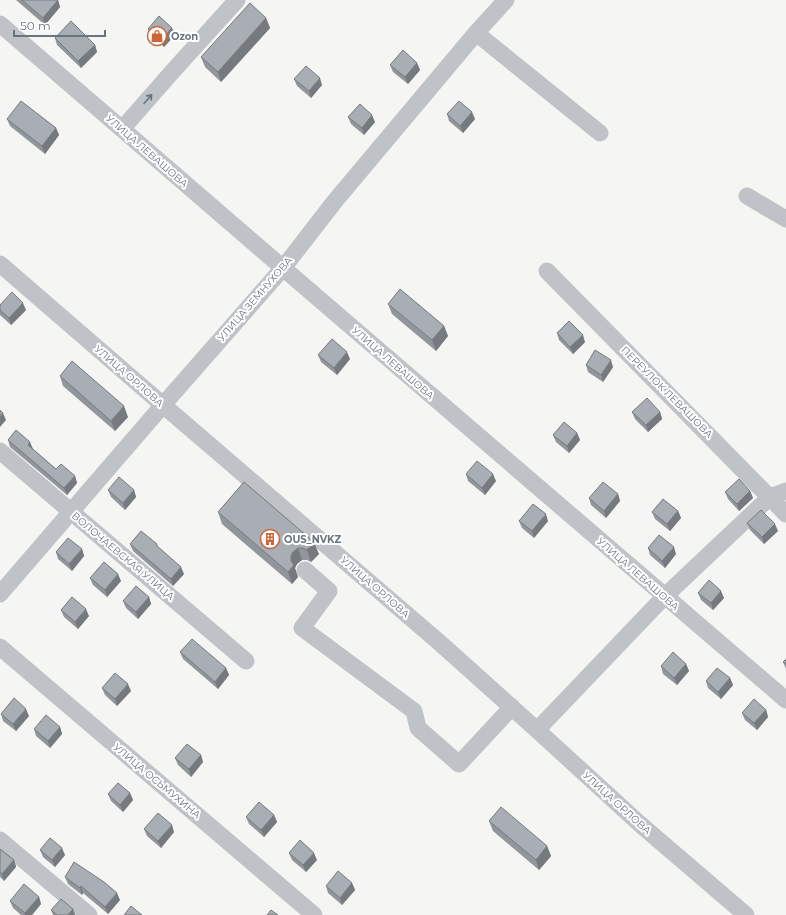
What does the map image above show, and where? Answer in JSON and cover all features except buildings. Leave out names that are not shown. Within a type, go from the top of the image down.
[{"type":"street","points":[[122,129],[237,0]]},
{"type":"street","name":"УЛИЦА ЗЕМНУХОВА","points":[[0,594],[283,268],[335,201],[476,33],[506,0]]},
{"type":"street","name":"УЛИЦА ЛЕВАШОВА","points":[[0,24],[786,700]]},
{"type":"street","points":[[476,33],[600,134]]},
{"type":"street","points":[[747,196],[786,219]]},
{"type":"street","name":"УЛИЦА ОРЛОВА","points":[[0,264],[359,573],[512,707],[641,825],[746,915]]},
{"type":"street","name":"ПЕРЕУЛОК ЛЕВАШОВА","points":[[547,271],[786,514]]},
{"type":"street","name":"ВОЛОЧАЕВСКАЯ УЛИЦА","points":[[0,451],[246,661]]},
{"type":"street","points":[[537,730],[664,596],[770,497],[786,491]]},
{"type":"street","points":[[305,570],[329,591],[302,628],[414,711],[418,728],[459,764],[512,707]]},
{"type":"street","name":"УЛИЦА ОСЬМУХИНА","points":[[0,647],[314,915]]},
{"type":"street","points":[[0,840],[89,915]]},
{"type":"place","name":"Ozon","points":[[157,36]]},
{"type":"place","name":"OUS_NVKZ","points":[[270,539]]}]
